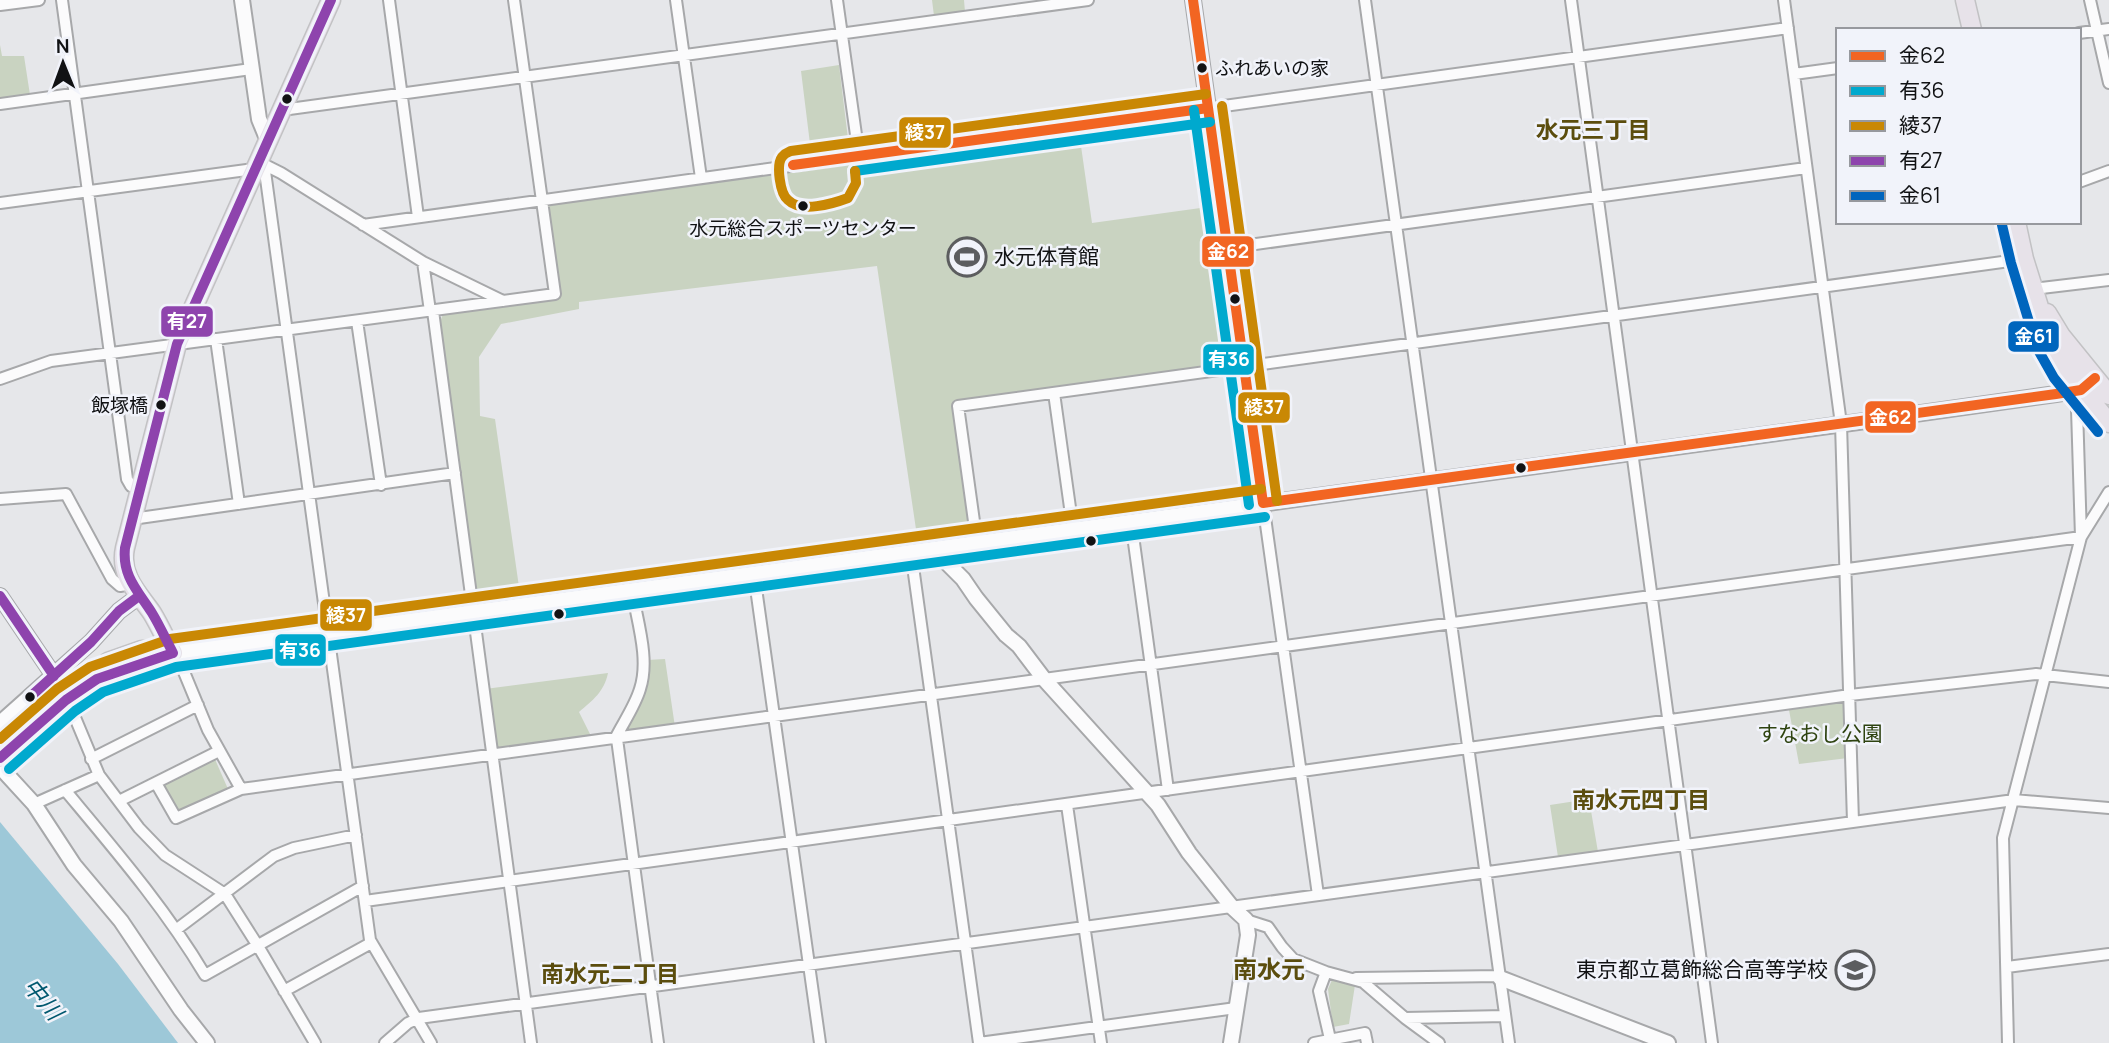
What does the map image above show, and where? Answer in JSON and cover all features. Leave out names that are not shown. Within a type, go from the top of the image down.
[{"type":"main road","points":[[173,653],[157,622],[135,590],[123,561],[132,519],[135,487],[177,344],[331,0]]},
{"type":"main road","points":[[1965,0],[1972,28]]},
{"type":"main road","points":[[2016,224],[2034,289],[2109,423]]},
{"type":"main road","points":[[2088,384],[2109,395]]},
{"type":"main road","points":[[0,744],[90,670],[142,650],[173,653]]},
{"type":"main road","points":[[1,765],[62,694]]},
{"type":"street","points":[[0,5],[39,0]]},
{"type":"street","points":[[62,0],[127,479],[135,487]]},
{"type":"street","points":[[242,0],[260,125],[268,141]]},
{"type":"street","points":[[389,0],[418,217]]},
{"type":"street","points":[[0,379],[51,361],[555,295],[514,0]]},
{"type":"street","points":[[676,0],[701,178]]},
{"type":"street","points":[[837,0],[859,156]]},
{"type":"street","points":[[282,110],[841,33],[1002,6],[1088,0]]},
{"type":"street","points":[[1193,0],[1318,895]]},
{"type":"street","points":[[1365,0],[1509,1043]]},
{"type":"street","points":[[1571,0],[1712,1043]]},
{"type":"street","points":[[1784,0],[1841,424],[1853,821]]},
{"type":"street","points":[[2090,0],[2109,83]]},
{"type":"street","points":[[363,225],[1788,28]]},
{"type":"street","points":[[2081,33],[2109,29]]},
{"type":"street","points":[[1794,74],[1836,68]]},
{"type":"street","points":[[0,104],[251,69]]},
{"type":"street","points":[[0,203],[259,165],[423,262],[503,301]]},
{"type":"street","points":[[259,165],[287,330],[371,943],[419,1018],[431,1043]]},
{"type":"street","points":[[1227,248],[1807,168]]},
{"type":"street","points":[[2081,181],[2109,171]]},
{"type":"street","points":[[976,543],[958,406],[2024,259]]},
{"type":"street","points":[[423,262],[456,473],[531,1043]]},
{"type":"street","points":[[2034,289],[2109,281]]},
{"type":"street","points":[[358,321],[381,485]]},
{"type":"street","points":[[216,339],[239,504]]},
{"type":"street","points":[[241,789],[219,751],[173,653],[1841,424],[2088,384]]},
{"type":"street","points":[[2008,1043],[2003,838],[2081,537],[2077,409],[2088,384]]},
{"type":"street","points":[[1054,393],[1073,529]]},
{"type":"street","points":[[132,519],[456,473]]},
{"type":"street","points":[[2081,537],[2109,492]]},
{"type":"street","points":[[0,499],[66,494],[112,579],[120,586],[135,590],[90,642],[62,694],[0,723]]},
{"type":"street","points":[[1131,521],[1168,790]]},
{"type":"street","points":[[156,783],[176,818],[241,789],[2081,537]]},
{"type":"street","points":[[933,549],[963,579],[983,608],[1019,646],[1044,680],[1158,805],[1189,853],[1246,920],[1268,927],[1293,959],[1363,982],[1439,1043]]},
{"type":"street","points":[[911,552],[979,1043],[1236,1008]]},
{"type":"street","points":[[754,574],[820,1043]]},
{"type":"street","points":[[632,590],[643,656],[643,672],[640,690],[616,739],[658,1043]]},
{"type":"street","points":[[0,596],[62,694],[99,775],[139,828],[165,855],[225,894],[315,1043]]},
{"type":"street","points":[[365,901],[1850,695],[2046,675],[2109,682]]},
{"type":"street","points":[[91,759],[198,705]]},
{"type":"street","points":[[119,801],[219,751]]},
{"type":"street","points":[[1,765],[34,804],[74,865],[121,921],[181,1010],[207,1043]]},
{"type":"street","points":[[34,804],[99,775]]},
{"type":"street","points":[[65,790],[138,877],[177,929],[205,975],[363,886]]},
{"type":"street","points":[[385,1043],[408,1023],[419,1018],[1853,821],[2014,800],[2109,808]]},
{"type":"street","points":[[1067,805],[1101,1043]]},
{"type":"street","points":[[177,929],[274,856],[287,850],[356,835]]},
{"type":"street","points":[[1231,1043],[1248,936],[1246,920]]},
{"type":"street","points":[[285,991],[371,943]]},
{"type":"street","points":[[2007,967],[2109,954]]},
{"type":"street","points":[[1326,972],[1319,991],[1330,1040]]},
{"type":"street","points":[[1350,979],[1499,977],[1668,1043]]},
{"type":"street","points":[[1405,1018],[1505,1016]]},
{"type":"street","points":[[1314,1043],[1364,1033],[1367,1043]]},
{"type":"green space","points":[[932,0],[964,0],[965,12],[934,16]]},
{"type":"green space","points":[[0,45],[2,56],[24,56],[30,95],[0,99]]},
{"type":"green space","points":[[839,65],[849,147],[811,152],[801,71]]},
{"type":"green space","points":[[1079,132],[1092,223],[1215,206],[1237,359],[1235,363],[954,402],[970,529],[917,536],[877,266],[579,302],[579,309],[501,324],[479,357],[480,416],[495,419],[519,587],[476,596],[440,322],[443,314],[560,298],[548,207],[550,204]]},
{"type":"green space","points":[[665,659],[675,727],[624,734],[647,660]]},
{"type":"green space","points":[[608,673],[601,691],[579,712],[592,738],[493,751],[485,689]]},
{"type":"green space","name":"すなおし公園","points":[[1847,700],[1848,758],[1799,764],[1789,710]]},
{"type":"green space","points":[[214,757],[228,789],[178,810],[162,783]]},
{"type":"green space","points":[[1589,799],[1598,852],[1558,857],[1550,805]]},
{"type":"green space","points":[[1332,980],[1355,985],[1349,1024],[1333,1027],[1328,989]]},
{"type":"water","name":"中川","points":[[0,822],[118,964],[178,1043],[0,1043]]},
{"type":"transit line","name":"有27","points":[[173,653],[129,575],[125,548],[177,344],[331,0]]},
{"type":"transit line","name":"金62","points":[[1193,0],[1263,503]]},
{"type":"transit line","name":"綾37","points":[[855,171],[856,183],[848,198],[808,207],[794,204],[785,197],[779,166],[782,157],[791,151],[1206,94]]},
{"type":"transit line","name":"綾37","points":[[1222,106],[1277,501]]},
{"type":"transit line","name":"金62","points":[[793,165],[1208,108]]},
{"type":"transit line","name":"有36","points":[[1194,110],[1249,505]]},
{"type":"transit line","name":"有36","points":[[855,171],[1210,122]]},
{"type":"transit line","name":"金61","points":[[2002,225],[2037,348],[2054,378],[2098,432]]},
{"type":"transit line","name":"金62","points":[[1263,503],[2056,394],[2081,390],[2095,378]]},
{"type":"transit line","name":"綾37","points":[[0,739],[57,689],[90,667],[170,639],[1261,489]]},
{"type":"transit line","name":"有36","points":[[9,769],[75,711],[103,692],[176,667],[1265,517]]},
{"type":"transit line","name":"有27","points":[[0,596],[54,676]]},
{"type":"transit line","name":"有27","points":[[30,697],[91,642],[119,611],[139,596]]},
{"type":"transit line","name":"有27","points":[[0,758],[66,700],[97,679],[173,653]]},
{"type":"place","name":"ふれあいの家","points":[[1202,68]]},
{"type":"place","name":"水元総合スポーツセンター","points":[[803,206]]},
{"type":"place","name":"水元体育館","points":[[967,257]]},
{"type":"place","name":"飯塚橋","points":[[161,405]]},
{"type":"place","name":"東京都立葛飾総合高等学校","points":[[1855,970]]},
{"type":"district","name":"水元三丁目","points":[[1593,130]]},
{"type":"district","name":"南水元四丁目","points":[[1641,800]]},
{"type":"district","name":"南水元","points":[[1269,970]]},
{"type":"district","name":"南水元二丁目","points":[[610,974]]}]
